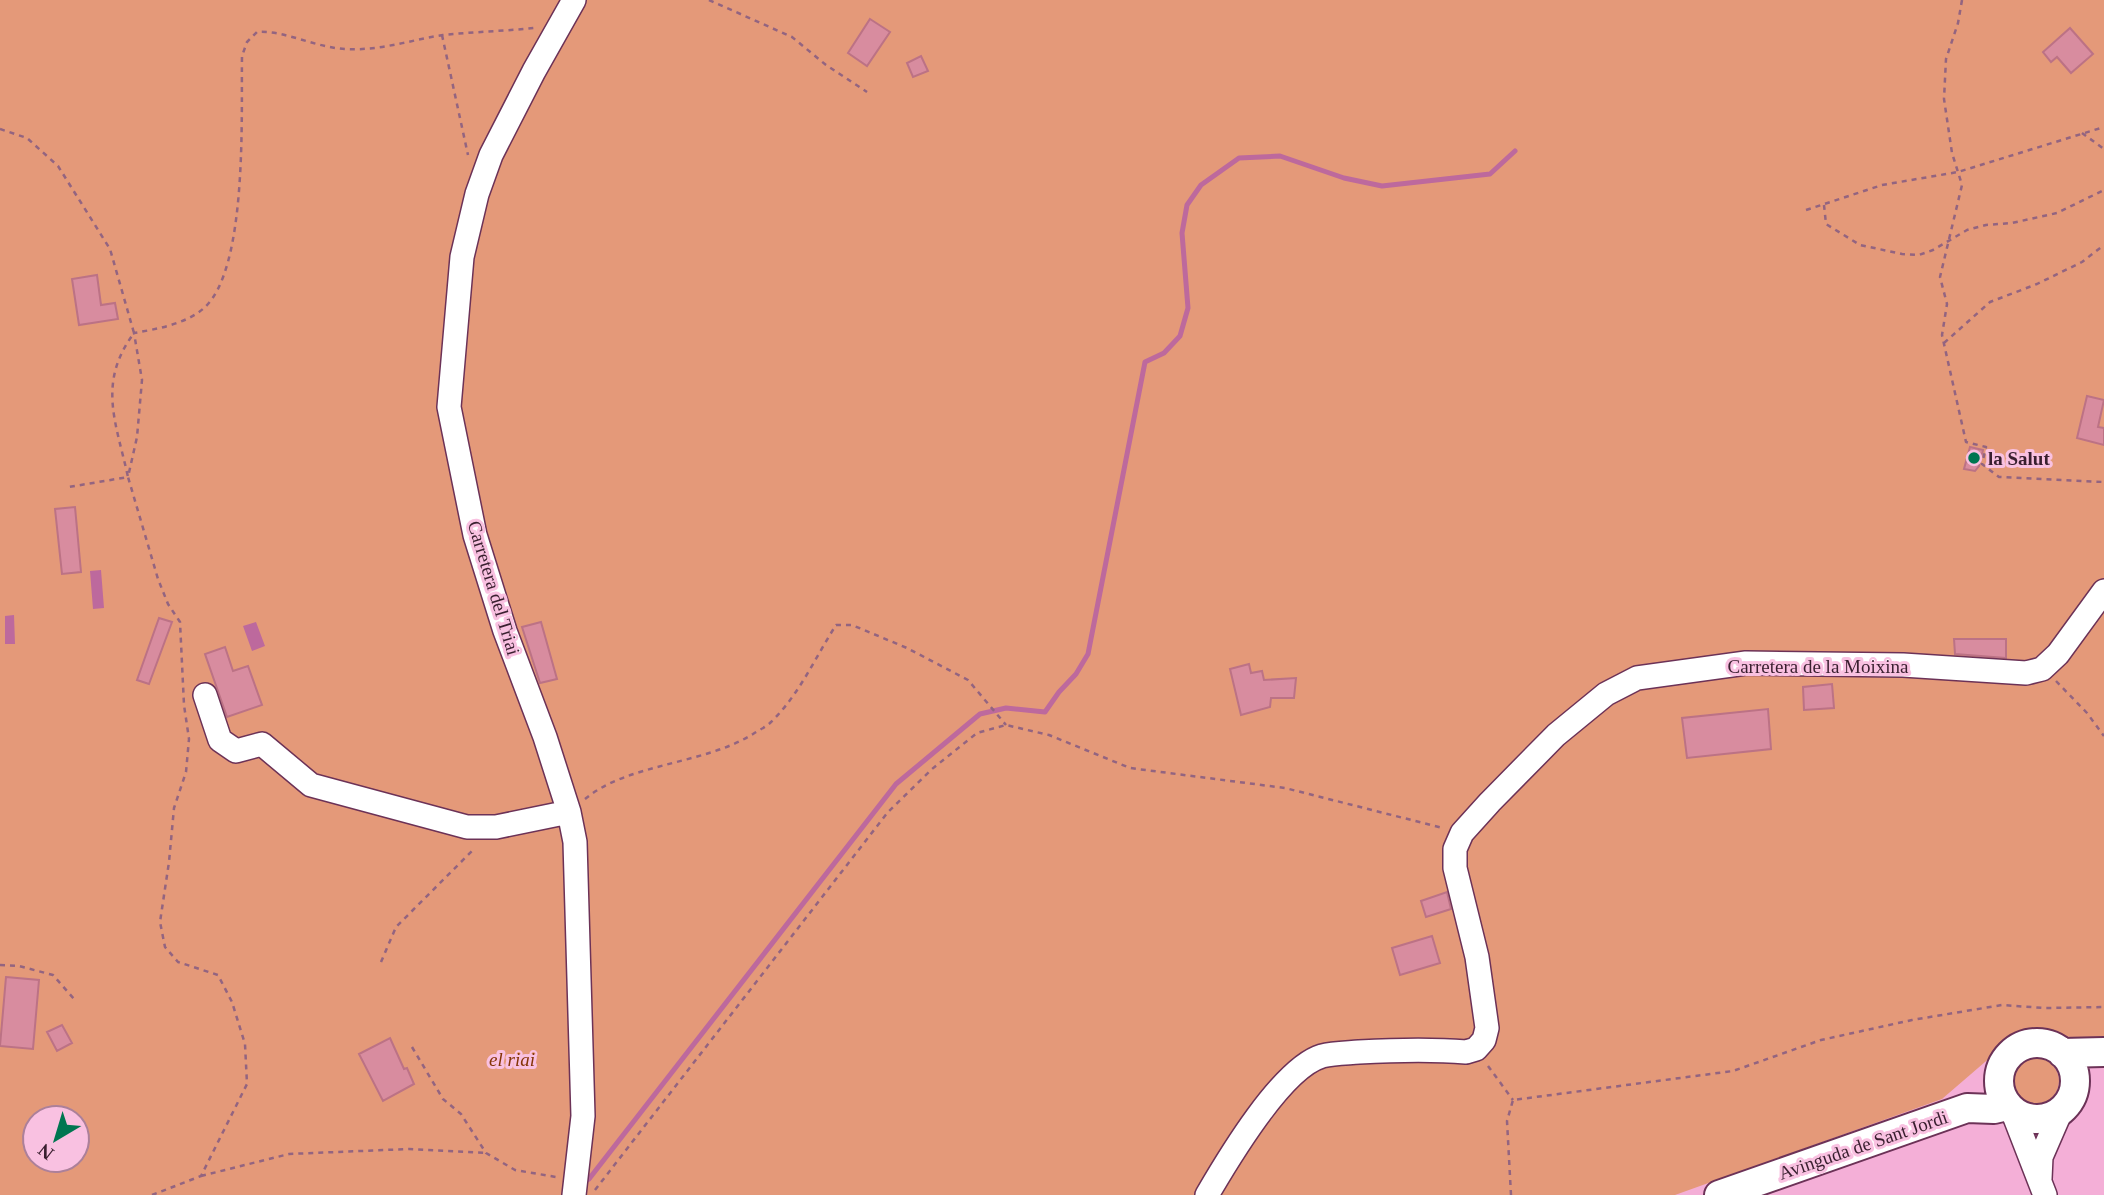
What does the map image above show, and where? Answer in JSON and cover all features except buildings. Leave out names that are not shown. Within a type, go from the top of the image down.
[{"type":"main road","points":[[2068,1100],[2074,1075],[2070,1063],[2062,1053],[2044,1044],[2024,1045],[2007,1057],[1999,1076],[2000,1091],[2010,1108],[2031,1119],[2041,1119],[2068,1100],[2104,1063]]},
{"type":"main road","points":[[2062,1053],[2104,1052]]},
{"type":"main road","name":"Avinguda de Sant Jordi","points":[[1966,1108],[1999,1076]]},
{"type":"main road","name":"Avinguda de Sant Jordi","points":[[1719,1195],[1966,1108],[2010,1108]]},
{"type":"street","name":"Carretera del Triai","points":[[574,0],[491,155],[477,194],[462,257],[449,408],[475,535],[505,631],[545,737],[569,812],[575,842],[583,1116],[580,1190]]},
{"type":"street","points":[[2042,669],[2058,654],[2104,591]]},
{"type":"street","name":"Carretera de la Moixina","points":[[1462,833],[1556,736],[1606,694],[1637,678],[1746,663],[1903,665],[2026,673],[2042,669]]},
{"type":"street","points":[[205,695],[220,740],[236,751],[262,744],[311,785],[467,827],[496,827],[569,812]]},
{"type":"street","points":[[1207,1195],[1271,1099],[1290,1077],[1321,1056],[1396,1050],[1466,1052],[1476,1049],[1484,1040],[1487,1028],[1477,957],[1455,868],[1455,849],[1462,833]]},
{"type":"street","points":[[2042,1189],[2042,1157],[2068,1100]]},
{"type":"street","points":[[2010,1108],[2042,1189]]},
{"type":"path","points":[[709,0],[792,37],[826,65],[867,92]]},
{"type":"path","points":[[1962,0],[1958,23],[1946,59],[1944,99],[1952,153],[1962,185],[1940,277],[1947,304],[1942,335],[1966,442],[1986,447],[1982,464],[1999,477],[2104,482]]},
{"type":"path","points":[[201,1176],[247,1084],[245,1044],[232,1002],[218,975],[178,962],[165,947],[160,922],[174,808],[186,772],[188,739],[180,622],[167,604],[128,477],[114,414],[111,384],[117,360],[134,333],[182,321],[204,308],[218,290],[234,241],[239,186],[242,56],[247,42],[257,32],[270,31],[304,42],[346,49],[384,47],[442,36],[537,28]]},
{"type":"path","points":[[442,36],[468,154]]},
{"type":"path","points":[[1807,210],[1882,186],[1958,172],[2104,127]]},
{"type":"path","points":[[0,129],[27,138],[58,166],[110,249],[134,333],[142,380],[137,437],[128,477]]},
{"type":"path","points":[[2082,133],[2104,149]]},
{"type":"path","points":[[1824,205],[1826,224],[1860,245],[1919,255],[1947,243],[1967,230],[2057,213],[2104,190]]},
{"type":"path","points":[[1944,343],[1990,302],[2037,284],[2082,262],[2104,244]]},
{"type":"path","points":[[69,487],[128,477]]},
{"type":"path","points":[[569,812],[597,789],[656,768],[712,753],[741,741],[770,724],[802,683],[836,625],[852,625],[907,648],[968,680],[1006,725]]},
{"type":"path","points":[[2042,669],[2087,713],[2104,736]]},
{"type":"path","points":[[152,1195],[201,1176],[289,1154],[409,1149],[486,1153],[516,1170],[580,1190],[888,812],[932,769],[977,733],[1006,725],[1049,735],[1130,768],[1285,788],[1462,833]]},
{"type":"path","points":[[381,962],[396,927],[496,827]]},
{"type":"path","points":[[0,965],[19,966],[53,975],[74,999]]},
{"type":"path","points":[[1513,1100],[1733,1071],[1821,1040],[1912,1020],[2002,1005],[2044,1008],[2104,1007]]},
{"type":"path","points":[[412,1047],[443,1099],[461,1114],[486,1153]]},
{"type":"path","points":[[1476,1049],[1513,1100]]},
{"type":"path","points":[[1511,1195],[1507,1121],[1513,1100]]},
{"type":"green space","name":"el riai","points":[[0,0],[2104,0],[2104,1038],[2095,1040],[2021,1031],[1942,1099],[1675,1195],[0,1195]]},
{"type":"green space","points":[[2036,1058],[2052,1065],[2059,1081],[2052,1097],[2036,1104],[2020,1097],[2013,1081],[2020,1065]]},
{"type":"shaded area","points":[[101,570],[104,608],[93,609],[90,571]]},
{"type":"shaded area","points":[[14,615],[15,644],[5,644],[5,616]]},
{"type":"shaded area","points":[[256,622],[265,646],[252,651],[243,626]]},
{"type":"waterway","points":[[581,1183],[589,1179],[896,784],[980,714],[1006,708],[1045,712],[1076,674],[1088,654],[1145,362],[1164,353],[1180,336],[1188,308],[1182,233],[1187,205],[1201,185],[1239,158],[1280,156],[1344,178],[1382,186],[1490,174],[1515,151]]},
{"type":"place","name":"la Salut","points":[[1974,458]]}]
